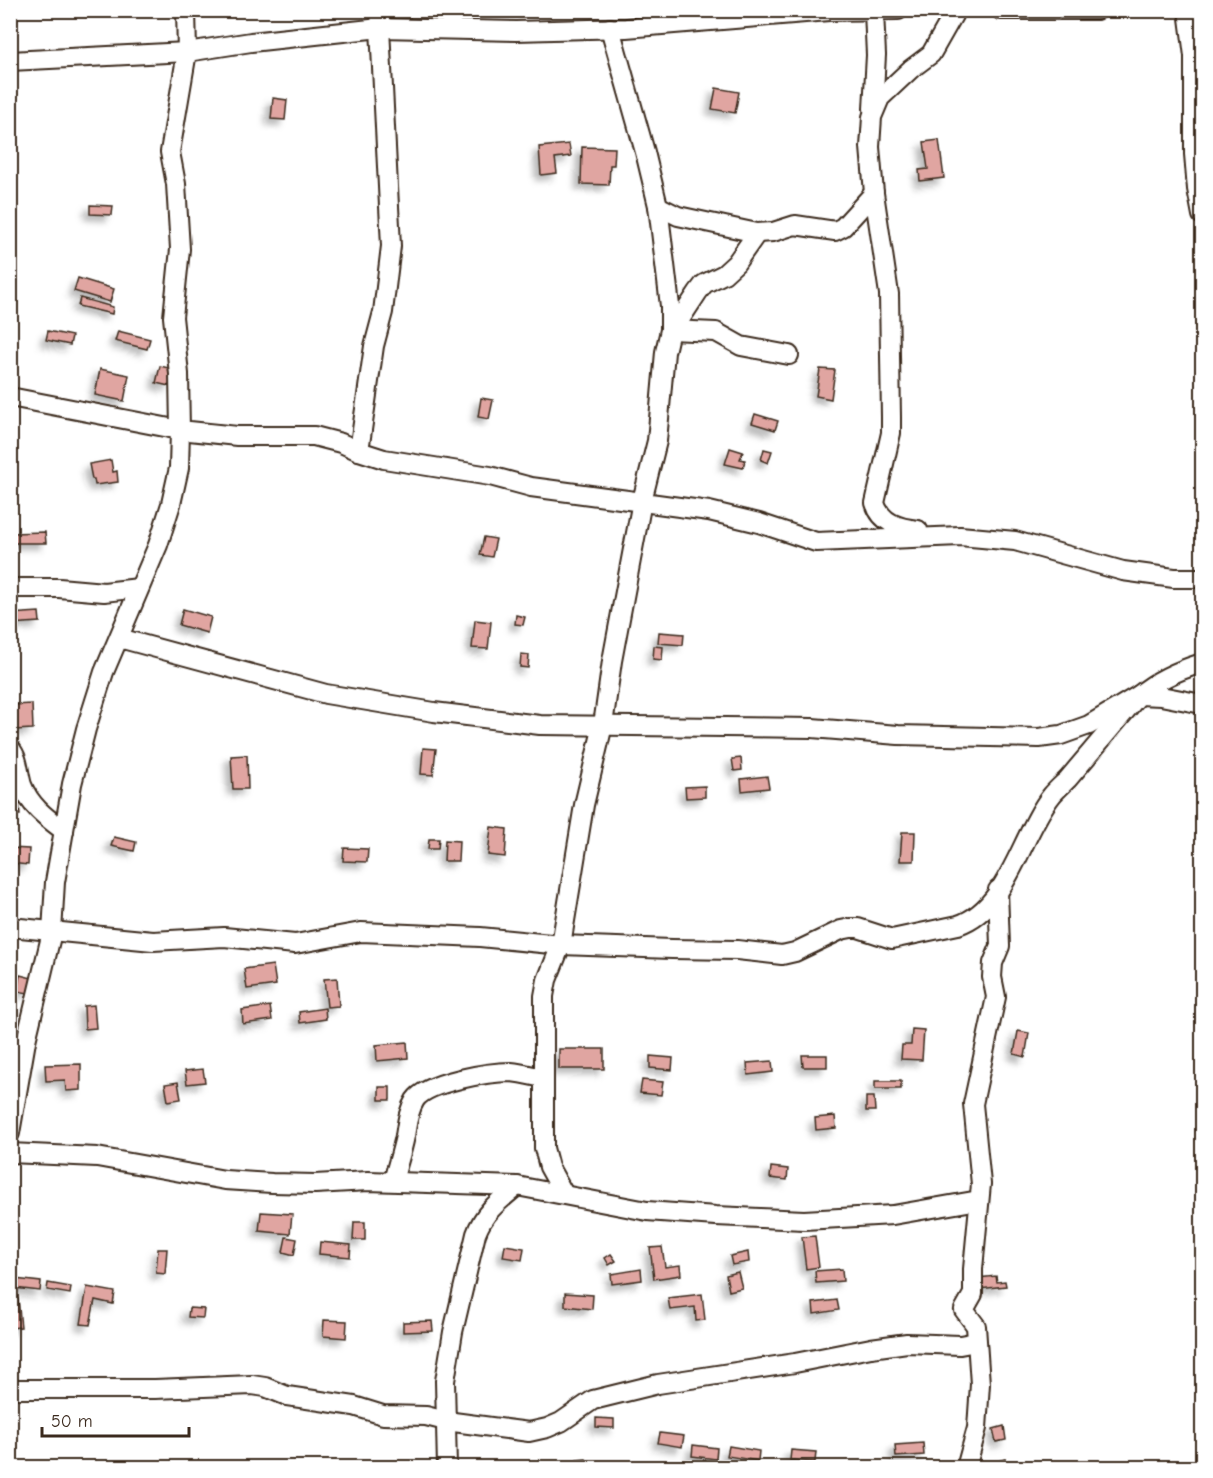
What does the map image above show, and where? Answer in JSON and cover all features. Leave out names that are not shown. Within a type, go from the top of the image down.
[{"type":"street","points":[[10,1133],[26,1041],[51,932],[55,882],[72,784],[104,672],[158,545],[179,468],[179,374],[174,317],[180,249],[176,184],[170,152],[187,52],[186,10]]},
{"type":"street","points":[[10,61],[187,52],[380,19],[516,31],[620,22],[829,11],[898,10]]},
{"type":"street","points":[[873,111],[880,98],[931,54],[956,10]]},
{"type":"street","points":[[1001,10],[1098,10]]},
{"type":"street","points":[[1188,10],[1194,56],[1194,154],[1197,189],[1203,215]]},
{"type":"street","points":[[874,11],[876,55],[870,147],[874,193],[889,294],[891,417],[891,433],[874,503],[877,510],[886,521],[903,528],[1015,541],[1123,571],[1174,578],[1203,578]]},
{"type":"street","points":[[359,451],[374,346],[382,312],[392,246],[380,19]]},
{"type":"street","points":[[564,1194],[549,1167],[544,1148],[544,996],[547,980],[561,945],[584,805],[603,725],[612,661],[642,501],[657,441],[665,352],[671,330],[658,206],[620,22]]},
{"type":"street","points":[[658,206],[678,216],[757,233],[773,232],[795,225],[839,230],[874,193]]},
{"type":"street","points":[[671,330],[704,284],[724,274],[736,263],[757,233]]},
{"type":"street","points":[[671,330],[716,332],[741,346],[789,355]]},
{"type":"street","points":[[10,397],[180,430],[237,436],[314,436],[384,459],[490,476],[531,487],[709,511],[749,520],[816,542],[960,536]]},
{"type":"street","points":[[10,588],[59,588],[104,592],[139,588]]},
{"type":"street","points":[[118,638],[326,694],[434,712],[540,725],[812,728],[898,735],[1039,738],[1061,735],[1089,724],[1139,695],[1161,696],[1203,704]]},
{"type":"street","points":[[10,927],[153,942],[224,936],[295,944],[361,932],[480,937],[561,945],[672,950],[737,950],[788,954],[841,930],[852,928],[892,939],[958,925],[968,922],[985,910],[1016,863],[1037,818],[1052,795],[1139,695],[1152,684],[1183,669],[1203,663]]},
{"type":"street","points":[[10,748],[15,754],[22,785],[31,801],[38,811],[64,831]]},
{"type":"street","points":[[966,1467],[978,1416],[980,1384],[976,1326],[974,1320],[964,1310],[973,1294],[973,1269],[981,1184],[973,1104],[996,997],[992,977],[993,963],[1000,946],[998,890]]},
{"type":"street","points":[[393,1181],[408,1118],[414,1101],[422,1091],[441,1085],[512,1072],[543,1078]]},
{"type":"street","points":[[10,1153],[97,1157],[225,1180],[315,1184],[393,1181],[517,1186],[671,1214],[804,1220],[893,1215],[979,1200]]},
{"type":"street","points":[[447,1467],[445,1381],[453,1332],[476,1234],[480,1221],[489,1210],[517,1186]]},
{"type":"street","points":[[10,1389],[155,1389],[252,1385],[265,1387],[287,1396],[354,1406],[393,1417],[414,1415],[529,1432],[561,1422],[593,1400],[658,1384],[795,1363],[871,1347],[907,1343],[951,1345],[976,1342]]},
{"type":"building","points":[[716,88],[739,92],[735,113],[712,109]]},
{"type":"building","points":[[273,98],[287,100],[285,120],[271,119]]},
{"type":"building","points":[[939,140],[944,178],[920,181],[919,170],[928,169],[924,142]]},
{"type":"building","points":[[569,144],[571,156],[555,158],[557,173],[541,175],[539,147]]},
{"type":"building","points":[[582,147],[615,148],[614,165],[610,165],[609,185],[581,184]]},
{"type":"building","points":[[90,205],[113,206],[112,215],[90,214]]},
{"type":"building","points":[[78,278],[114,289],[110,302],[74,291]]},
{"type":"building","points":[[80,298],[113,307],[112,314],[78,306]]},
{"type":"building","points":[[48,331],[72,336],[70,345],[46,340]]},
{"type":"building","points":[[118,331],[150,339],[147,349],[115,341]]},
{"type":"building","points":[[160,366],[173,369],[169,386],[156,383]]},
{"type":"building","points":[[100,369],[129,375],[124,401],[95,395]]},
{"type":"building","points":[[820,369],[835,370],[831,399],[816,396]]},
{"type":"building","points":[[481,398],[493,400],[489,419],[478,417]]},
{"type":"building","points":[[755,414],[778,421],[775,430],[752,423]]},
{"type":"building","points":[[730,448],[743,452],[740,459],[745,460],[743,468],[725,464]]},
{"type":"building","points":[[764,449],[772,451],[768,463],[761,460]]},
{"type":"building","points":[[111,460],[113,472],[117,471],[118,482],[95,485],[89,464]]},
{"type":"building","points":[[45,532],[46,543],[12,543],[11,533]]},
{"type":"building","points":[[484,537],[496,539],[492,557],[480,555]]},
{"type":"building","points":[[183,609],[211,617],[207,633],[179,625]]},
{"type":"building","points":[[39,612],[40,622],[10,624],[10,614]]},
{"type":"building","points":[[516,615],[525,617],[523,625],[515,624]]},
{"type":"building","points":[[475,620],[491,622],[488,649],[472,648]]},
{"type":"building","points":[[659,632],[684,634],[683,645],[658,643]]},
{"type":"building","points":[[654,646],[663,647],[662,660],[653,659]]},
{"type":"building","points":[[521,654],[529,655],[528,668],[520,667]]},
{"type":"building","points":[[32,704],[33,729],[14,730],[13,705]]},
{"type":"building","points":[[423,748],[436,749],[433,775],[421,774]]},
{"type":"building","points":[[247,755],[248,789],[233,789],[231,756]]},
{"type":"building","points":[[741,758],[742,770],[734,771],[732,759]]},
{"type":"building","points":[[767,776],[769,788],[742,791],[741,779]]},
{"type":"building","points":[[705,786],[705,797],[686,798],[685,787]]},
{"type":"building","points":[[18,790],[20,815],[10,815],[10,791]]},
{"type":"building","points":[[491,827],[507,829],[505,857],[488,855]]},
{"type":"building","points":[[902,832],[915,832],[914,861],[900,861]]},
{"type":"building","points":[[114,837],[136,842],[134,851],[111,846]]},
{"type":"building","points":[[429,839],[439,839],[438,849],[428,849]]},
{"type":"building","points":[[445,840],[459,841],[458,861],[444,861]]},
{"type":"building","points":[[10,848],[29,849],[28,865],[10,863]]},
{"type":"building","points":[[344,848],[368,849],[367,862],[343,861]]},
{"type":"building","points":[[273,965],[276,985],[247,989],[244,969]]},
{"type":"building","points":[[20,975],[32,978],[28,993],[17,991]]},
{"type":"building","points":[[337,978],[339,1006],[327,1007],[324,979]]},
{"type":"building","points":[[94,1005],[96,1028],[85,1029],[84,1006]]},
{"type":"building","points":[[270,1006],[272,1020],[243,1024],[242,1010]]},
{"type":"building","points":[[325,1008],[326,1019],[300,1023],[299,1012]]},
{"type":"building","points":[[912,1029],[924,1030],[922,1060],[901,1059],[902,1045],[911,1045]]},
{"type":"building","points":[[1018,1031],[1029,1033],[1025,1057],[1014,1054]]},
{"type":"building","points":[[407,1042],[408,1058],[377,1061],[376,1045]]},
{"type":"building","points":[[559,1049],[604,1049],[604,1069],[559,1069]]},
{"type":"building","points":[[802,1055],[827,1055],[827,1067],[803,1067]]},
{"type":"building","points":[[650,1056],[673,1058],[672,1070],[650,1068]]},
{"type":"building","points":[[772,1061],[773,1072],[748,1075],[747,1063]]},
{"type":"building","points":[[81,1064],[81,1090],[66,1091],[65,1080],[46,1081],[45,1065]]},
{"type":"building","points":[[203,1069],[205,1082],[187,1084],[185,1071]]},
{"type":"building","points":[[642,1080],[663,1082],[661,1095],[640,1093]]},
{"type":"building","points":[[875,1081],[901,1081],[901,1089],[875,1089]]},
{"type":"building","points":[[178,1082],[181,1099],[168,1101],[165,1084]]},
{"type":"building","points":[[379,1087],[390,1087],[390,1100],[379,1100]]},
{"type":"building","points":[[866,1097],[874,1097],[875,1111],[866,1111]]},
{"type":"building","points":[[835,1116],[836,1128],[816,1130],[815,1118]]},
{"type":"building","points":[[771,1167],[788,1169],[787,1180],[770,1178]]},
{"type":"building","points":[[261,1212],[292,1214],[290,1234],[259,1231]]},
{"type":"building","points":[[354,1222],[365,1222],[365,1240],[353,1240]]},
{"type":"building","points":[[815,1236],[819,1267],[806,1269],[802,1237]]},
{"type":"building","points":[[286,1237],[297,1239],[294,1255],[283,1252]]},
{"type":"building","points":[[320,1242],[351,1245],[350,1257],[319,1254]]},
{"type":"building","points":[[505,1245],[524,1248],[522,1260],[503,1257]]},
{"type":"building","points":[[662,1247],[665,1267],[680,1265],[681,1275],[654,1279],[650,1248]]},
{"type":"building","points":[[158,1249],[167,1249],[165,1274],[156,1273]]},
{"type":"building","points":[[748,1252],[749,1262],[732,1265],[730,1256]]},
{"type":"building","points":[[611,1254],[616,1261],[609,1265],[605,1258]]},
{"type":"building","points":[[641,1269],[642,1280],[612,1284],[611,1274]]},
{"type":"building","points":[[842,1269],[843,1281],[816,1283],[815,1271]]},
{"type":"building","points":[[738,1272],[742,1288],[729,1291],[726,1275]]},
{"type":"building","points":[[996,1276],[997,1282],[1005,1281],[1006,1286],[979,1289],[978,1278]]},
{"type":"building","points":[[15,1279],[41,1282],[40,1291],[14,1288]]},
{"type":"building","points":[[48,1283],[71,1287],[70,1294],[47,1290]]},
{"type":"building","points":[[87,1287],[115,1292],[113,1304],[95,1300],[90,1325],[81,1324]]},
{"type":"building","points":[[565,1293],[593,1295],[592,1309],[565,1306]]},
{"type":"building","points":[[702,1294],[705,1320],[696,1321],[695,1307],[670,1310],[668,1298]]},
{"type":"building","points":[[10,1299],[18,1299],[21,1327],[10,1328]]},
{"type":"building","points":[[837,1300],[839,1310],[814,1314],[813,1303]]},
{"type":"building","points":[[189,1308],[204,1309],[203,1318],[188,1317]]},
{"type":"building","points":[[324,1320],[347,1321],[346,1338],[323,1336]]},
{"type":"building","points":[[432,1321],[433,1331],[403,1332],[403,1322]]},
{"type":"building","points":[[596,1418],[614,1419],[614,1428],[596,1427]]},
{"type":"building","points":[[1004,1426],[1006,1440],[996,1442],[993,1429]]},
{"type":"building","points":[[660,1433],[684,1436],[682,1447],[658,1443]]},
{"type":"building","points":[[923,1443],[924,1455],[896,1457],[895,1445]]},
{"type":"building","points":[[693,1445],[717,1448],[716,1459],[692,1456]]},
{"type":"building","points":[[729,1446],[759,1451],[758,1461],[727,1456]]},
{"type":"building","points":[[791,1450],[816,1452],[815,1462],[790,1460]]},
{"type":"building","points":[[586,1459],[587,1468],[578,1468],[577,1460]]},
{"type":"building","points":[[1005,1459],[1007,1468],[995,1468],[994,1462]]}]
